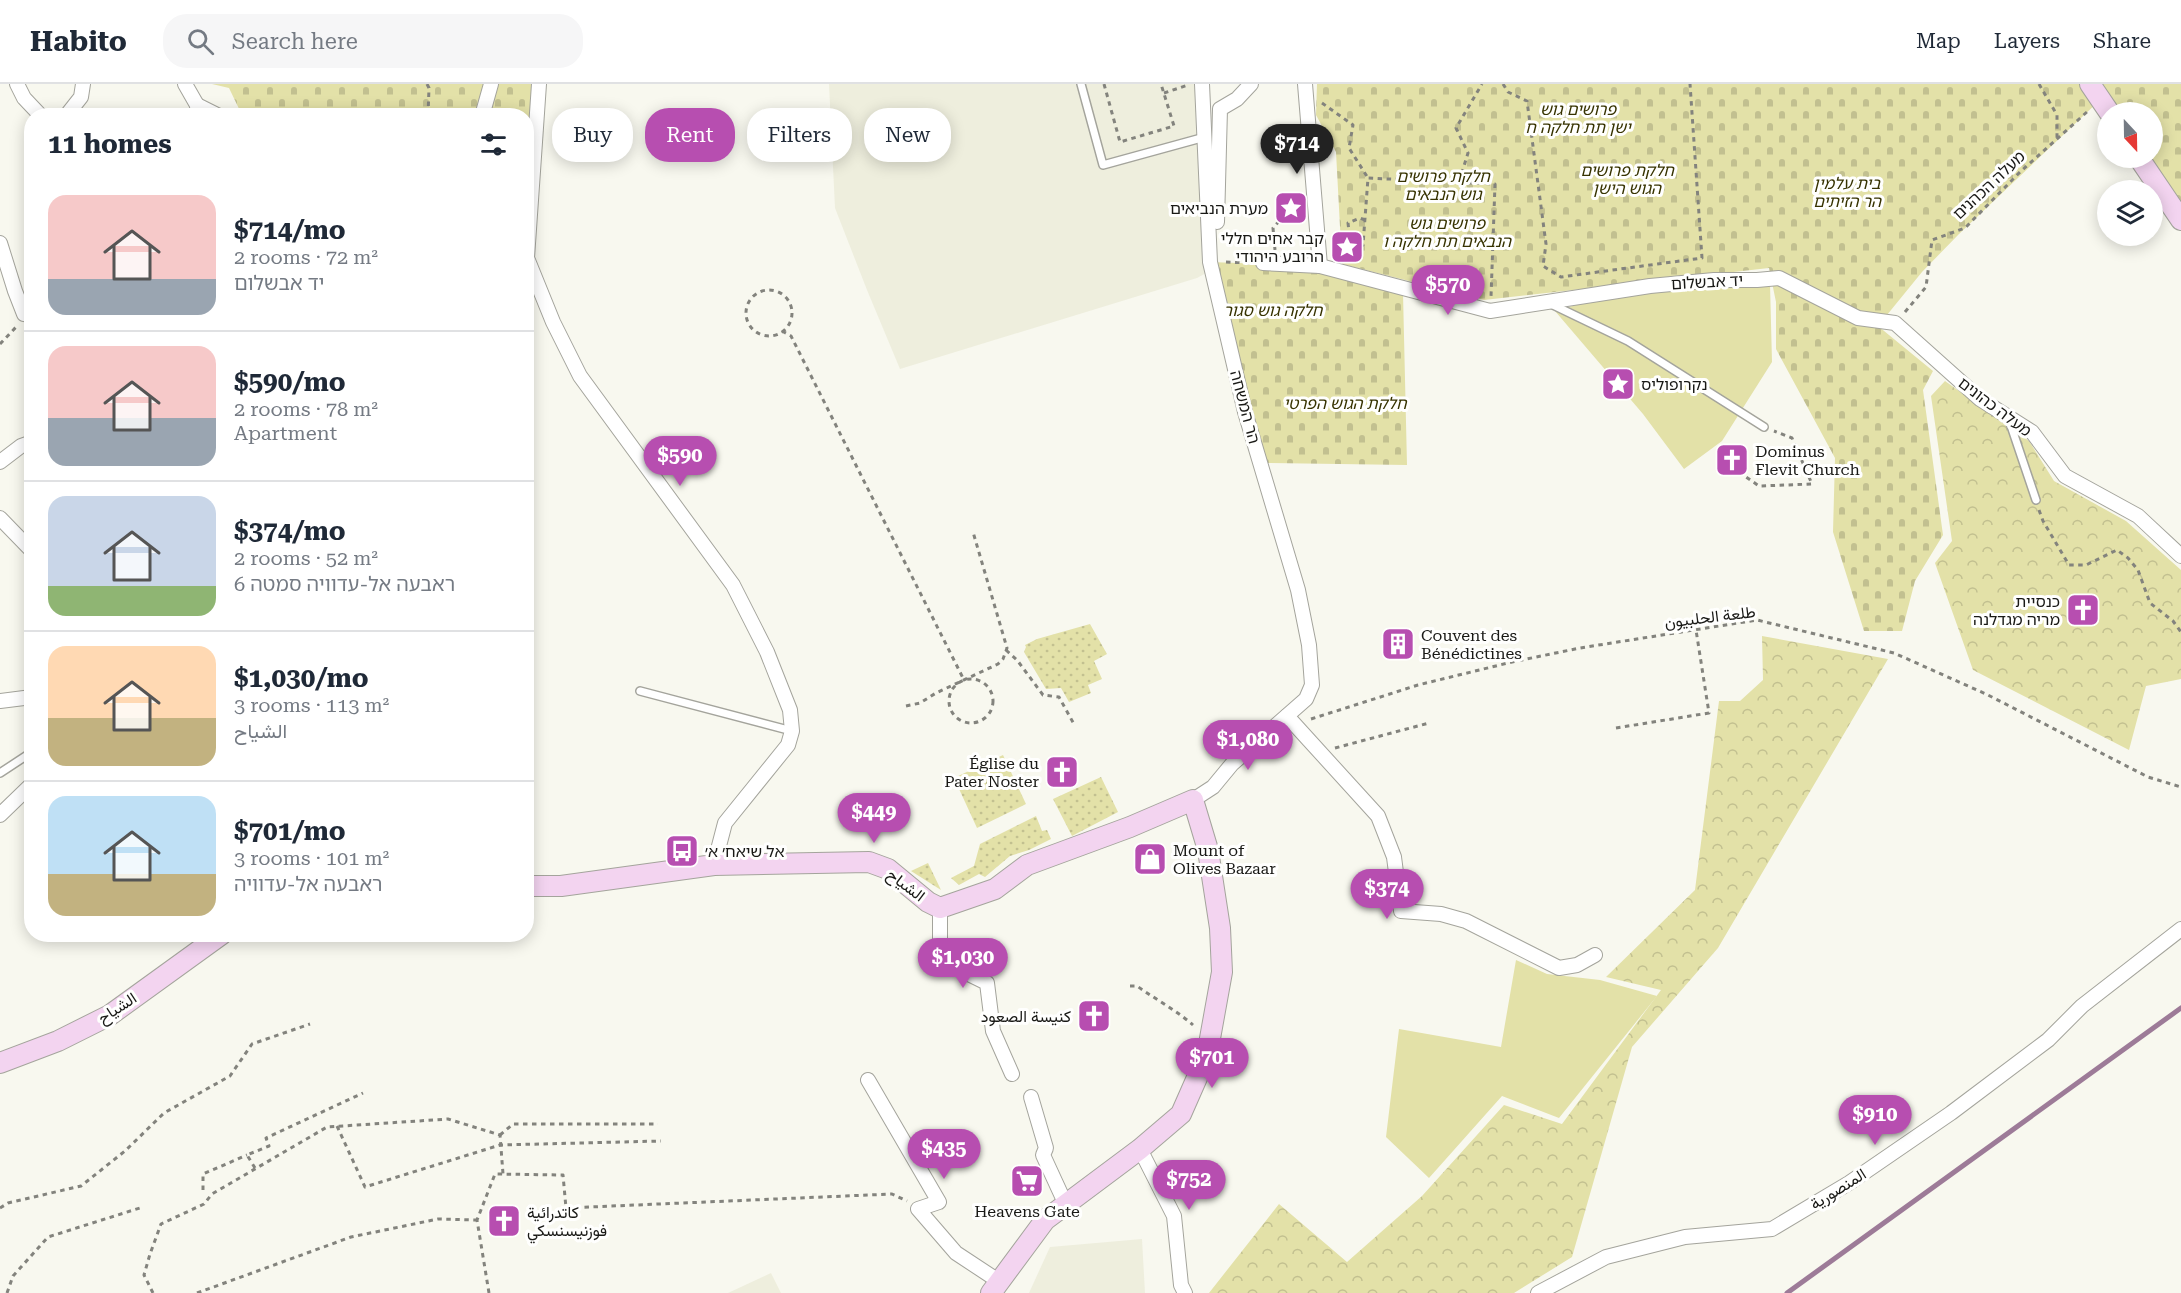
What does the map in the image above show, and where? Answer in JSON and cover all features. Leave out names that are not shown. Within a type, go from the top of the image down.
[{"type":"street","points":[[17,84],[24,98],[33,108]]},
{"type":"street","points":[[72,108],[81,97],[83,84]]},
{"type":"street","points":[[185,84],[197,108]]},
{"type":"street","points":[[484,108],[490,84]]},
{"type":"street","points":[[534,156],[539,84]]},
{"type":"street","name":"הר המשחה","points":[[1193,800],[1214,787],[1232,764],[1289,720],[1306,699],[1312,685],[1310,645],[1298,590],[1245,412],[1210,262],[1202,84]]},
{"type":"street","points":[[1210,262],[1216,233],[1220,109],[1237,99],[1251,84]]},
{"type":"street","points":[[1305,88],[1320,266]]},
{"type":"street","points":[[2146,168],[2181,220]]},
{"type":"street","points":[[0,243],[15,291],[24,307]]},
{"type":"street","name":"יד אבשלום","points":[[1270,263],[1320,266],[1490,311],[1661,285],[1714,280],[1779,278],[1858,318],[1895,323]]},
{"type":"street","points":[[534,276],[580,376],[733,585],[767,652],[790,710],[792,731],[788,745],[724,823],[714,865]]},
{"type":"street","name":"מעלה כהונים","points":[[1895,323],[1980,399],[2032,432],[2065,476],[2138,516],[2181,556]]},
{"type":"street","points":[[0,462],[24,445]]},
{"type":"street","points":[[0,518],[24,543]]},
{"type":"street","points":[[0,701],[24,698]]},
{"type":"street","points":[[1289,720],[1378,816],[1394,857],[1401,912],[1441,914],[1466,921],[1559,968],[1577,965],[1595,955]]},
{"type":"street","points":[[0,815],[24,792]]},
{"type":"street","points":[[868,1080],[939,1202],[916,1207],[956,1253],[996,1287],[1045,1220],[1140,1149],[1181,1114],[1207,1055],[1222,972],[1220,928],[1208,850],[1193,800]]},
{"type":"street","name":"الشياح","points":[[534,886],[561,885],[714,865],[869,862],[888,869],[928,902],[940,908],[995,889],[1027,865],[1130,827],[1193,800]]},
{"type":"street","points":[[940,908],[940,960],[987,983],[993,1031],[1012,1074]]},
{"type":"street","name":"المنصورية","points":[[1538,1293],[1606,1257],[1685,1237],[1772,1229],[1848,1183],[1951,1113],[2048,1040],[2082,1006],[2181,929]]},
{"type":"street","name":"الشياح","points":[[0,1063],[58,1041],[110,1015],[211,942]]},
{"type":"street","points":[[1031,1097],[1046,1148],[1043,1155],[1066,1205]]},
{"type":"street","points":[[1140,1149],[1174,1216],[1180,1278],[1185,1293]]},
{"type":"street","points":[[1175,1293],[1180,1278]]},
{"type":"lane","points":[[1081,84],[1103,165],[1205,137]]},
{"type":"lane","points":[[1549,303],[1628,341],[1764,427]]},
{"type":"lane","points":[[2008,417],[2036,500]]},
{"type":"lane","points":[[640,691],[792,731]]},
{"type":"lane","points":[[0,773],[24,757]]},
{"type":"path","points":[[427,84],[428,108]]},
{"type":"path","points":[[1104,84],[1120,142],[1174,126],[1161,84]]},
{"type":"path","points":[[1164,93],[1192,84]]},
{"type":"path","points":[[1459,182],[1468,153],[1456,128],[1482,84]]},
{"type":"path","points":[[1503,84],[1508,92],[1527,101],[1546,244],[1543,266],[1561,277],[1702,258],[1690,84]]},
{"type":"path","points":[[2039,84],[2057,115],[2057,139]]},
{"type":"path","points":[[1305,88],[1353,125],[1349,148],[1368,178],[1365,220],[1363,245],[1352,256],[1348,223],[1360,218],[1365,220]]},
{"type":"path","name":"מעלה הכהנים","points":[[1895,323],[1926,287],[1932,240],[1965,228],[2020,172],[2100,99]]},
{"type":"path","points":[[1368,178],[1495,184],[1490,311]]},
{"type":"path","points":[[1210,262],[1270,263],[1273,228],[1292,208]]},
{"type":"path","points":[[782,332],[791,317],[792,309],[785,296],[771,290],[759,292],[753,296],[746,310],[747,321],[758,333],[774,335],[782,332],[791,336],[964,680]]},
{"type":"path","points":[[0,344],[24,318]]},
{"type":"path","points":[[1739,472],[1759,486],[1812,484],[1792,438],[1764,427]]},
{"type":"path","points":[[2036,500],[2043,521],[2069,565],[2086,565],[2117,550],[2138,570],[2150,603],[2173,621],[2181,632]]},
{"type":"path","points":[[906,706],[920,704],[936,693],[998,664],[1003,659],[1006,650],[1002,630],[973,531]]},
{"type":"path","name":"طلعة الحلبيون","points":[[1289,720],[1512,662],[1580,648],[1757,620],[1894,653],[1986,694],[2148,777],[2181,787]]},
{"type":"path","points":[[1617,728],[1709,713],[1696,630]]},
{"type":"path","points":[[1006,650],[1017,660],[1043,694],[1059,696],[1075,726]]},
{"type":"path","points":[[964,680],[980,682],[989,690],[992,697],[990,711],[978,722],[963,722],[950,710],[949,696],[952,689],[964,680]]},
{"type":"path","points":[[1318,753],[1429,723]]},
{"type":"path","points":[[1130,986],[1137,986],[1180,1014]]},
{"type":"path","points":[[0,1208],[8,1203],[81,1186],[126,1151],[164,1113],[230,1076],[252,1044],[310,1024]]},
{"type":"path","points":[[203,1190],[203,1174],[270,1146],[266,1138],[363,1093]]},
{"type":"path","points":[[153,1293],[144,1275],[161,1224],[204,1204],[212,1194],[327,1127],[448,1119],[500,1134]]},
{"type":"path","points":[[500,1134],[513,1124],[658,1124]]},
{"type":"path","points":[[337,1126],[365,1187],[500,1144],[661,1141]]},
{"type":"path","points":[[500,1134],[503,1174]]},
{"type":"path","points":[[247,1155],[255,1169]]},
{"type":"path","points":[[489,1293],[477,1220],[495,1174],[562,1175],[566,1208],[892,1194],[916,1207]]},
{"type":"path","points":[[7,1293],[12,1276],[48,1237],[143,1207]]},
{"type":"path","points":[[197,1293],[351,1237],[438,1219],[477,1220]]},
{"type":"shaded area","points":[[829,84],[1200,84],[1208,272],[1197,278],[900,369],[835,208],[833,162],[852,162],[852,108],[830,108]]},
{"type":"shaded area","points":[[1142,1239],[1145,1293],[1029,1293],[1050,1247]]},
{"type":"shaded area","points":[[771,1273],[781,1293],[728,1293]]},
{"type":"green space","points":[[212,84],[533,84],[531,108],[239,108],[229,88]]},
{"type":"green space","name":"בית עלמין הר הזיתים","points":[[1317,84],[2181,84],[2181,217],[2163,189],[2163,180],[2157,180],[2149,168],[2163,168],[2163,102],[2102,102],[2100,100],[1959,234],[1922,272],[1878,326],[1933,371],[1923,390],[1943,535],[1915,581],[1902,631],[1864,631],[1833,532],[1835,458],[1776,349],[1776,302],[1769,268],[1484,300],[1342,264],[1336,152],[1316,115]]},
{"type":"green space","points":[[1210,262],[1320,266],[1403,293],[1407,465],[1264,463],[1240,360]]},
{"type":"green space","points":[[1724,283],[1770,284],[1772,362],[1722,441],[1684,469],[1643,414],[1555,311],[1604,297]]},
{"type":"green space","points":[[1945,381],[2029,441],[2054,481],[2126,521],[2181,570],[2181,679],[2146,686],[2129,750],[1973,670],[1935,563],[1952,541],[1931,396]]},
{"type":"green space","points":[[1090,624],[1107,654],[1094,661],[1102,679],[1088,685],[1091,693],[1069,702],[1061,688],[1046,689],[1024,652],[1025,645],[1037,639]]},
{"type":"green space","points":[[1762,636],[1888,659],[1718,948],[1632,1047],[1572,1257],[1514,1293],[1209,1293],[1279,1204],[1347,1262],[1422,1196],[1504,1105],[1562,1124],[1661,990],[1606,977],[1695,890],[1719,701],[1740,701],[1763,680]]},
{"type":"green space","points":[[1003,755],[1026,804],[977,828],[954,778]]},
{"type":"green space","points":[[1101,777],[1118,812],[1072,836],[1053,799]]},
{"type":"green space","points":[[1036,816],[1042,831],[1047,830],[1051,839],[1010,856],[985,877],[979,874],[959,885],[951,878],[974,866],[980,844]]},
{"type":"green space","points":[[928,863],[941,890],[911,871]]},
{"type":"green space","points":[[1516,960],[1547,974],[1600,980],[1657,996],[1559,1118],[1502,1096],[1429,1178],[1386,1137],[1399,1029],[1501,1047]]},
{"type":"waterway","points":[[1787,1293],[2181,1008]]},
{"type":"place","name":"מערת הנביאים","points":[[1291,208]]},
{"type":"place","name":"קבר אחים חללי הרובע היהודי","points":[[1347,247]]},
{"type":"place","name":"נקרופוליס","points":[[1618,384]]},
{"type":"place","name":"Dominus Flevit Church","points":[[1732,460]]},
{"type":"place","name":"כנסיית מריה מגדלנה","points":[[2083,610]]},
{"type":"place","name":"Couvent des Bénédictines","points":[[1398,644]]},
{"type":"place","name":"Église du Pater Noster","points":[[1062,772]]},
{"type":"place","name":"אל שיאח׳ א׳","points":[[682,851]]},
{"type":"place","name":"Mount of Olives Bazaar","points":[[1150,859]]},
{"type":"place","name":"كنيسة الصعود","points":[[1094,1016]]},
{"type":"place","name":"Heavens Gate","points":[[1027,1181]]},
{"type":"place","name":"كاتدرائية فوزنيسنسكي","points":[[504,1221]]},
{"type":"park label","name":"פרושים גוש ישן תת חלקה ח","points":[[1578,118]]},
{"type":"park label","name":"חלקת פרושים הגוש הישן","points":[[1627,179]]},
{"type":"park label","name":"חלקת פרושים גוש הנבאים","points":[[1443,185]]},
{"type":"park label","name":"פרושים גוש הנבאים תת חלקה ו","points":[[1447,232]]},
{"type":"park label","name":"חלקה גוש סגור","points":[[1273,310]]},
{"type":"park label","name":"חלקת הגוש הפרטי","points":[[1345,403]]}]
